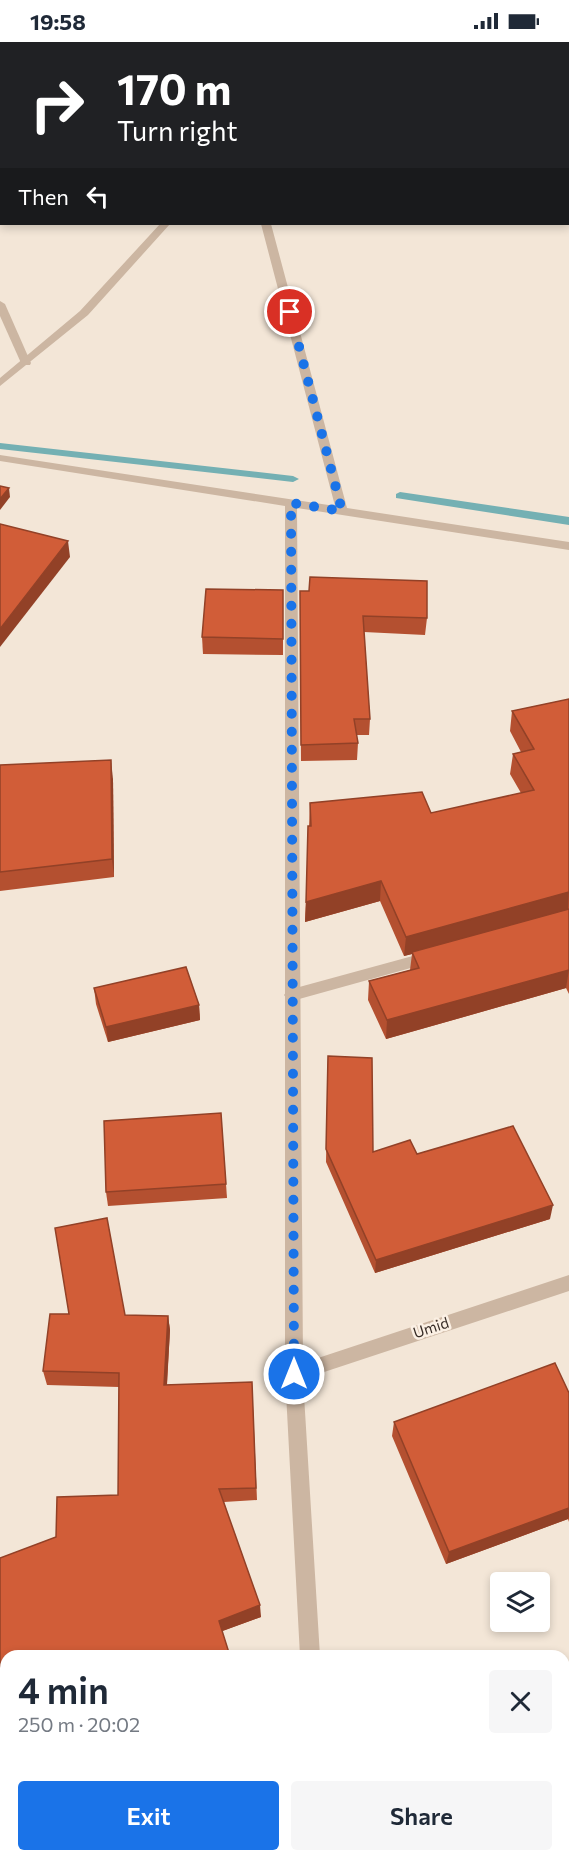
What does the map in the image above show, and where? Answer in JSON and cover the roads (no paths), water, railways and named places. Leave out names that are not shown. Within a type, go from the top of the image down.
[{"type":"street","points":[[0,383],[84,313],[164,225]]},
{"type":"street","points":[[267,225],[342,511]]},
{"type":"street","points":[[0,304],[26,363]]},
{"type":"street","points":[[0,458],[569,546]]},
{"type":"street","points":[[291,503],[294,1374],[310,1650]]},
{"type":"street","points":[[292,995],[442,954]]},
{"type":"street","name":"Umid","points":[[294,1374],[569,1283]]},
{"type":"waterway","points":[[0,446],[293,479]]},
{"type":"waterway","points":[[400,496],[569,521]]}]
